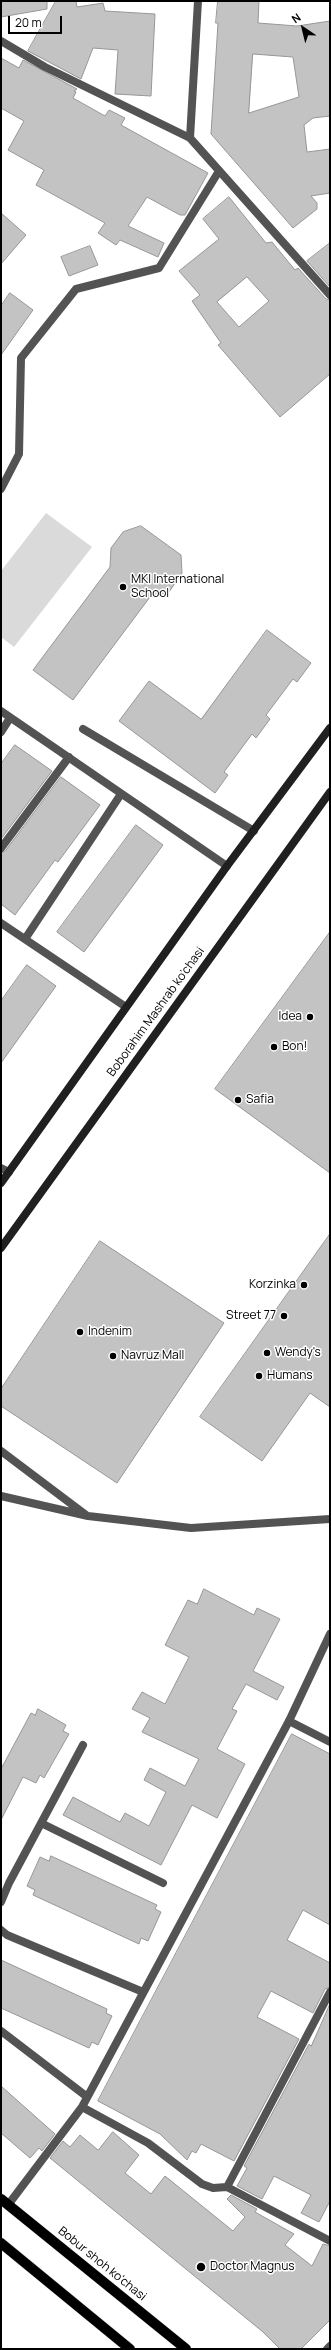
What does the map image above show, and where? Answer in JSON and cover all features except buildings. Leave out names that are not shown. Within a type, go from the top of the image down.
[{"type":"main road","points":[[1,1183],[5,1170],[126,1007],[227,866],[330,728]]},
{"type":"main road","name":"Boborahim Mashrab ko'chasi","points":[[1,1248],[330,792]]},
{"type":"main road","name":"Bobur shoh ko'chasi","points":[[4,2202],[186,2349]]},
{"type":"main road","points":[[1,2243],[130,2349]]},
{"type":"street","points":[[190,138],[198,1]]},
{"type":"street","points":[[1,40],[45,67],[190,138],[330,295]]},
{"type":"street","points":[[1,489],[19,454],[21,358],[76,289],[159,268],[220,170]]},
{"type":"street","points":[[1,711],[227,866]]},
{"type":"street","points":[[1,732],[10,718]]},
{"type":"street","points":[[83,729],[254,830]]},
{"type":"street","points":[[1,848],[69,757]]},
{"type":"street","points":[[25,938],[121,794]]},
{"type":"street","points":[[1,924],[25,938],[126,1007]]},
{"type":"street","points":[[1,1451],[88,1516]]},
{"type":"street","points":[[1,1496],[88,1516],[191,1528],[330,1519]]},
{"type":"street","points":[[4,2202],[82,2108],[86,2096],[289,1721],[330,1634]]},
{"type":"street","points":[[289,1721],[330,1742]]},
{"type":"street","points":[[1,1902],[83,1745]]},
{"type":"street","points":[[41,1823],[163,1883]]},
{"type":"street","points":[[1,1930],[7,1935],[143,1992]]},
{"type":"street","points":[[227,2187],[330,1992]]},
{"type":"street","points":[[1,2031],[86,2096]]},
{"type":"street","points":[[82,2108],[148,2143],[202,2184],[213,2188],[227,2187],[330,2241]]},
{"type":"shaded area","points":[[46,513],[92,547],[14,647],[1,637],[1,571]]},
{"type":"place","name":"MKI International School","points":[[123,587]]},
{"type":"place","name":"Idea","points":[[310,1017]]},
{"type":"place","name":"Bon!","points":[[274,1047]]},
{"type":"place","name":"Safia","points":[[238,1100]]},
{"type":"place","name":"Korzinka","points":[[304,1285]]},
{"type":"place","name":"Street 77","points":[[284,1316]]},
{"type":"place","name":"Indenim","points":[[80,1332]]},
{"type":"place","name":"Wendy's","points":[[267,1353]]},
{"type":"place","name":"Navruz Mall","points":[[113,1356]]},
{"type":"place","name":"Humans","points":[[259,1376]]},
{"type":"place","name":"Doctor Magnus","points":[[201,2267]]}]
